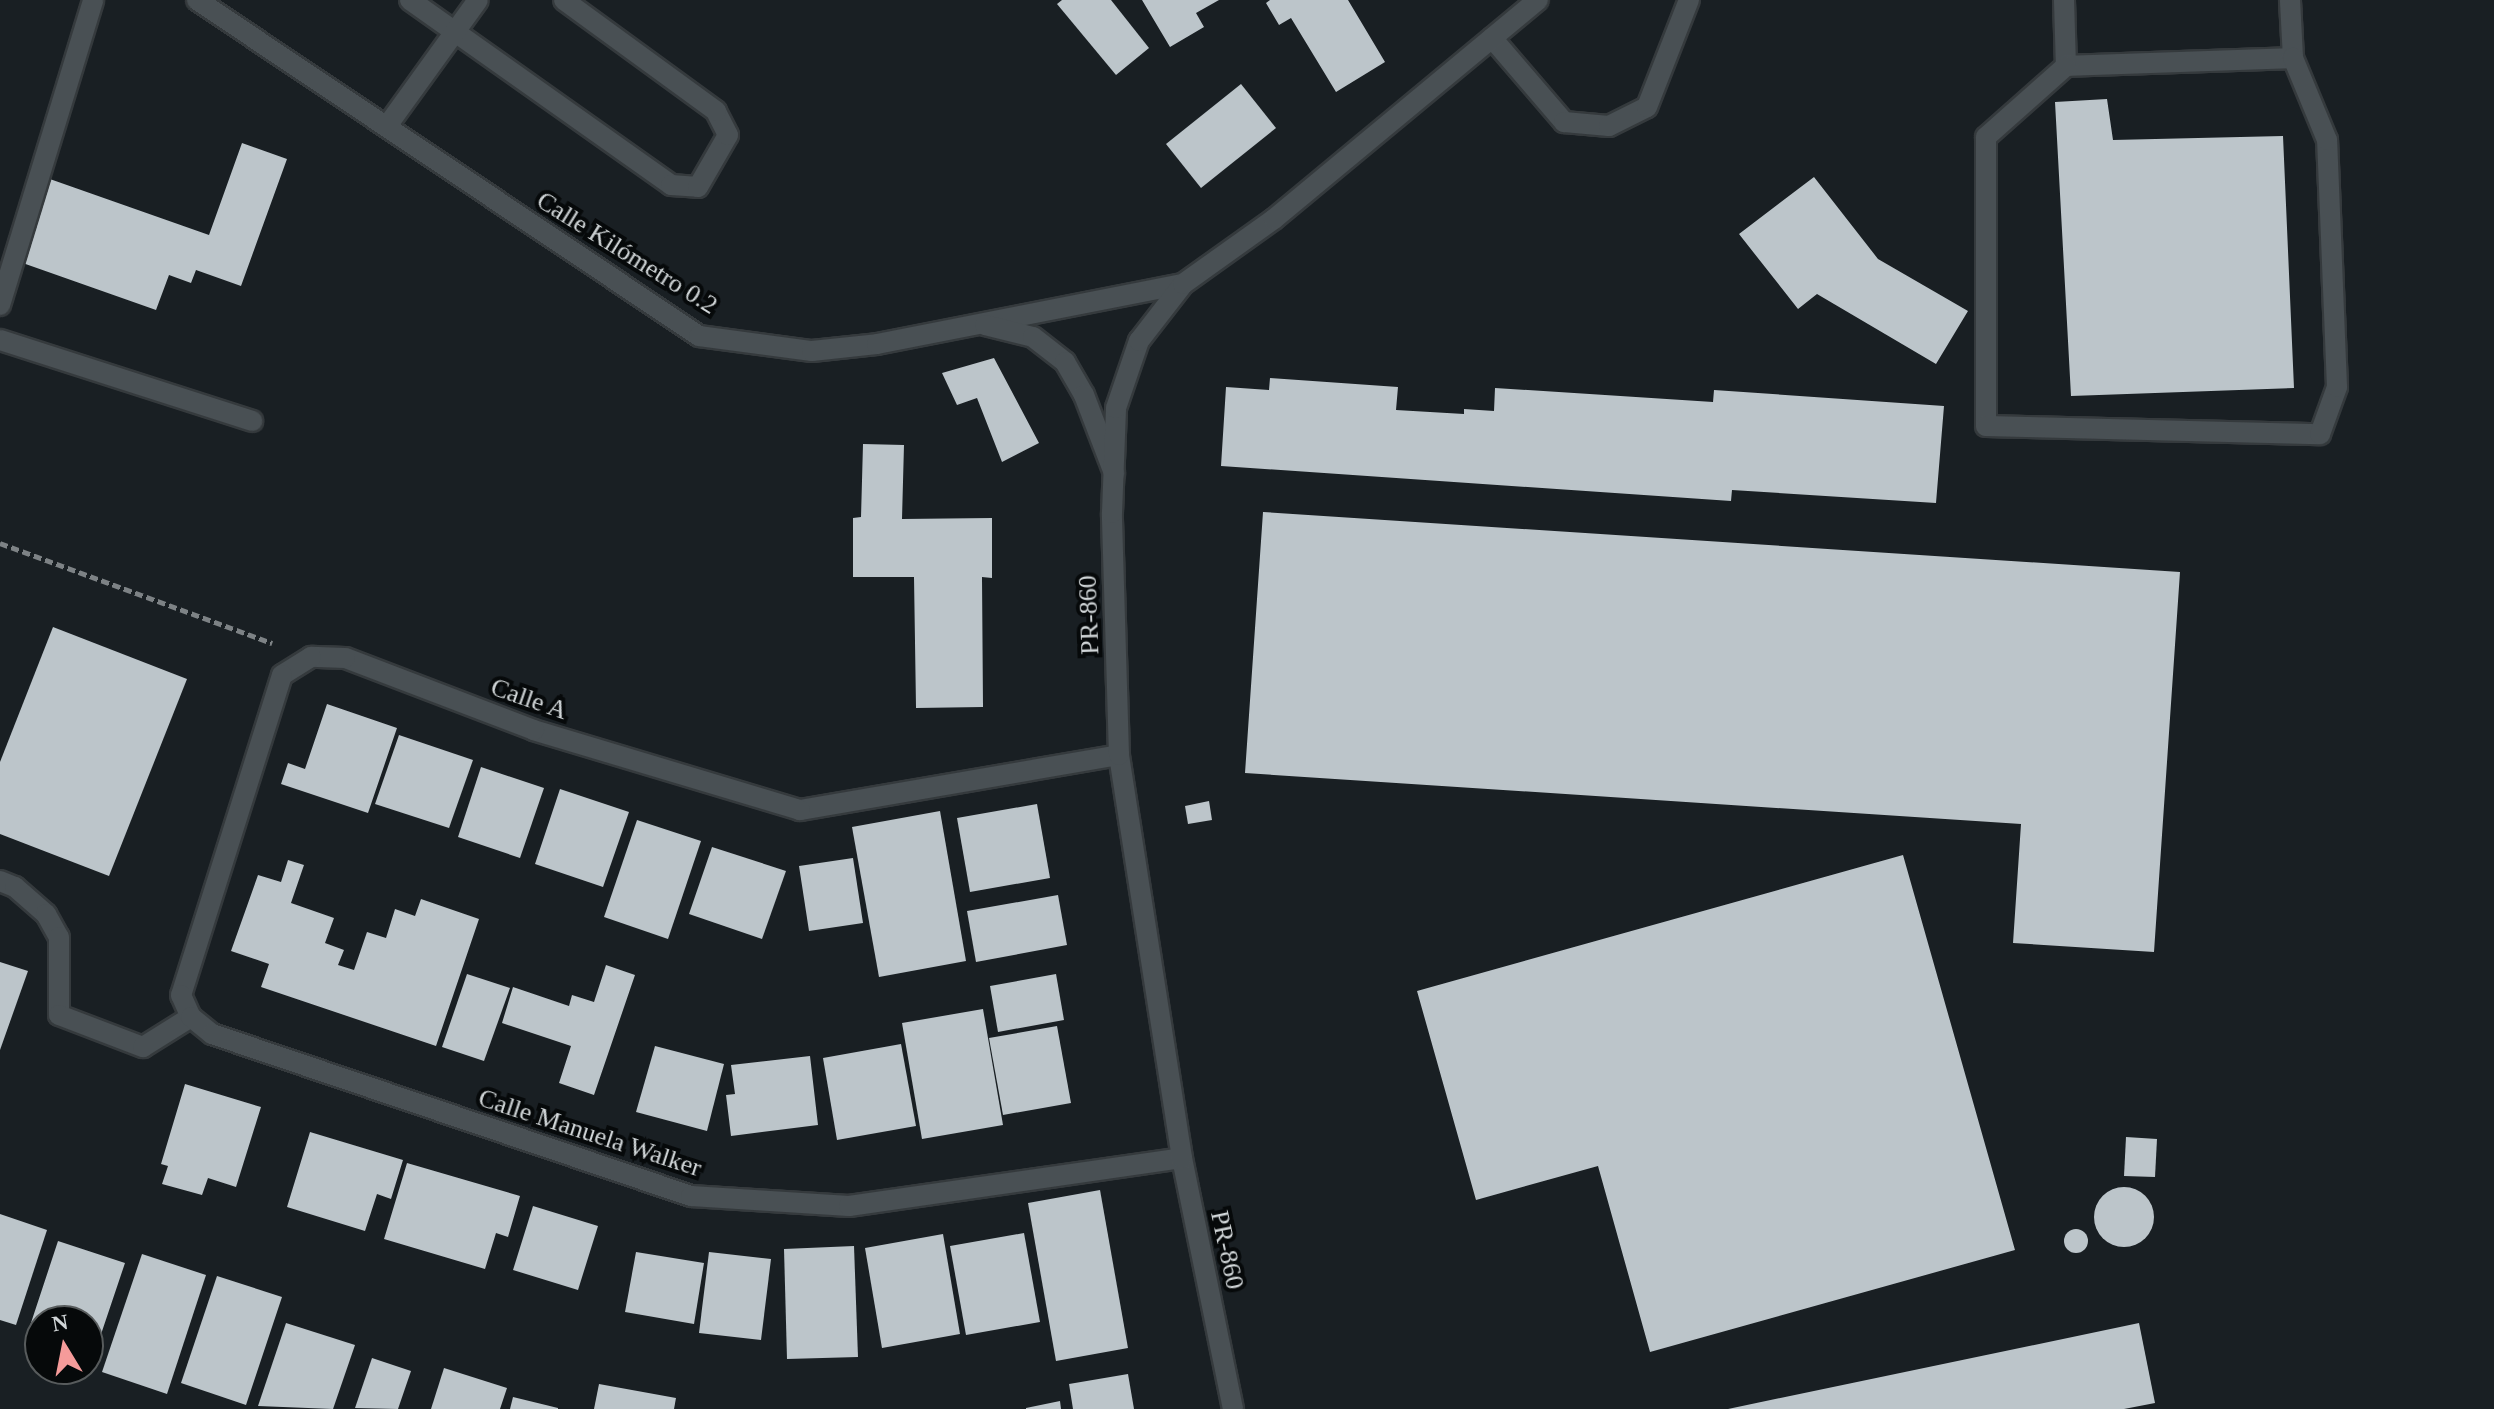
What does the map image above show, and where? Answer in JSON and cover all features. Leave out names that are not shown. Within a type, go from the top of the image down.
[{"type":"street","points":[[0,305],[93,0]]},
{"type":"street","name":"Calle Kilómetro 0.2","points":[[197,0],[699,336],[812,351],[1183,284]]},
{"type":"street","points":[[410,0],[671,185],[698,187],[728,135],[716,111],[564,0]]},
{"type":"street","points":[[387,126],[478,0]]},
{"type":"street","name":"PR-860","points":[[1233,1409],[1182,1158],[1119,755],[1114,473],[1116,408],[1139,341],[1183,284],[1274,219],[1538,0]]},
{"type":"street","points":[[1492,38],[1564,122],[1609,126],[1647,107],[1689,0]]},
{"type":"street","points":[[2064,0],[2066,66]]},
{"type":"street","points":[[2290,0],[2293,58],[2327,140],[2337,387],[2320,434],[1986,426],[1986,137],[2066,66],[2293,58]]},
{"type":"street","points":[[977,323],[1033,337],[1065,362],[1114,473]]},
{"type":"street","points":[[0,340],[252,421]]},
{"type":"street","points":[[0,881],[15,887],[46,914],[59,937],[59,1015],[143,1047],[191,1017],[181,995],[282,675],[311,657]]},
{"type":"street","name":"Calle A","points":[[311,657],[345,658],[534,730],[800,810],[1119,755]]},
{"type":"street","name":"Calle Manuela Walker","points":[[191,1017],[212,1034],[691,1196],[849,1206],[1182,1158]]},
{"type":"path","points":[[0,543],[311,657]]},
{"type":"building","points":[[1062,0],[1111,0],[1149,48],[1116,75],[1057,4]]},
{"type":"building","points":[[1142,0],[1219,0],[1196,13],[1204,27],[1170,47]]},
{"type":"building","points":[[1270,0],[1348,0],[1385,62],[1336,92],[1291,18],[1279,25],[1266,3]]},
{"type":"building","points":[[1241,84],[1276,128],[1201,188],[1166,144]]},
{"type":"building","points":[[2107,99],[2113,140],[2283,136],[2294,388],[2071,396],[2055,102]]},
{"type":"building","points":[[242,143],[287,159],[241,286],[196,270],[191,283],[169,275],[156,310],[17,261],[47,178],[209,235]]},
{"type":"building","points":[[1814,177],[1878,259],[1968,311],[1936,364],[1817,294],[1798,309],[1739,234]]},
{"type":"building","points":[[994,358],[1039,443],[1002,462],[977,398],[957,405],[942,373]]},
{"type":"building","points":[[1270,378],[1398,387],[1396,410],[1464,414],[1464,409],[1494,411],[1495,388],[1713,402],[1714,390],[1944,406],[1936,503],[1732,490],[1731,501],[1221,466],[1226,387],[1269,390]]},
{"type":"building","points":[[863,444],[904,445],[902,519],[992,518],[992,578],[982,577],[983,707],[916,708],[914,577],[853,577],[853,518],[861,517]]},
{"type":"building","points":[[1263,512],[2180,572],[2154,952],[2013,943],[2021,824],[1245,773]]},
{"type":"building","points":[[53,627],[187,679],[109,876],[0,834],[0,762]]},
{"type":"building","points":[[327,704],[397,728],[368,813],[281,784],[288,763],[305,769]]},
{"type":"building","points":[[399,735],[473,760],[449,828],[375,804]]},
{"type":"building","points":[[481,767],[544,788],[520,858],[458,837]]},
{"type":"building","points":[[560,789],[629,812],[603,887],[535,864]]},
{"type":"building","points":[[1209,801],[1212,820],[1188,824],[1185,806]]},
{"type":"building","points":[[1037,804],[1050,878],[970,892],[957,818]]},
{"type":"building","points":[[940,811],[966,961],[879,977],[852,827]]},
{"type":"building","points":[[637,820],[701,841],[668,939],[604,917]]},
{"type":"building","points":[[712,847],[786,871],[762,939],[689,914]]},
{"type":"building","points":[[1903,855],[2015,1250],[1650,1352],[1598,1166],[1476,1200],[1417,991]]},
{"type":"building","points":[[853,858],[863,923],[809,931],[799,866]]},
{"type":"building","points":[[288,860],[304,865],[291,903],[334,918],[325,943],[344,950],[338,965],[354,970],[367,932],[386,938],[395,909],[415,916],[421,899],[479,919],[436,1046],[261,987],[269,964],[231,951],[258,875],[281,882]]},
{"type":"building","points":[[1058,895],[1067,945],[976,962],[967,911]]},
{"type":"building","points":[[0,962],[28,971],[0,1050]]},
{"type":"building","points":[[606,965],[635,975],[594,1095],[559,1083],[571,1046],[502,1023],[513,987],[569,1006],[572,995],[594,1002]]},
{"type":"building","points":[[467,974],[510,988],[484,1061],[442,1047]]},
{"type":"building","points":[[1056,974],[1064,1020],[998,1032],[990,986]]},
{"type":"building","points":[[983,1009],[1003,1125],[922,1139],[902,1023]]},
{"type":"building","points":[[1057,1026],[1071,1103],[1003,1115],[989,1038]]},
{"type":"building","points":[[901,1044],[916,1126],[837,1140],[823,1058]]},
{"type":"building","points":[[655,1046],[724,1064],[707,1131],[636,1112]]},
{"type":"building","points":[[810,1056],[818,1125],[731,1136],[726,1095],[735,1094],[731,1065]]},
{"type":"building","points":[[185,1084],[261,1107],[236,1187],[208,1178],[202,1195],[162,1184],[168,1166],[161,1164]]},
{"type":"building","points":[[310,1132],[403,1160],[391,1199],[377,1194],[365,1231],[287,1207]]},
{"type":"building","points":[[2126,1137],[2157,1139],[2155,1177],[2124,1176]]},
{"type":"building","points":[[407,1163],[520,1196],[508,1237],[496,1233],[485,1269],[384,1239]]},
{"type":"building","points":[[2124,1187],[2146,1195],[2154,1217],[2146,1239],[2124,1247],[2102,1239],[2094,1217],[2102,1195]]},
{"type":"building","points":[[1100,1190],[1128,1348],[1056,1361],[1028,1203]]},
{"type":"building","points":[[533,1206],[598,1226],[578,1290],[513,1270]]},
{"type":"building","points":[[0,1214],[47,1230],[16,1325],[0,1320]]},
{"type":"building","points":[[2076,1229],[2085,1232],[2088,1241],[2085,1250],[2076,1253],[2067,1250],[2064,1241],[2067,1232]]},
{"type":"building","points":[[1024,1233],[1040,1322],[966,1335],[950,1246]]},
{"type":"building","points":[[943,1234],[960,1334],[882,1348],[865,1248]]},
{"type":"building","points":[[58,1241],[125,1263],[104,1325],[104,1305],[37,1305]]},
{"type":"building","points":[[854,1246],[858,1357],[787,1359],[784,1249]]},
{"type":"building","points":[[636,1252],[704,1263],[694,1324],[625,1312]]},
{"type":"building","points":[[709,1252],[771,1259],[761,1340],[699,1333]]},
{"type":"building","points":[[142,1254],[206,1275],[167,1394],[104,1373]]},
{"type":"building","points":[[217,1276],[282,1297],[246,1405],[181,1383]]},
{"type":"building","points":[[286,1323],[355,1345],[333,1409],[258,1406]]},
{"type":"building","points":[[2139,1323],[2155,1403],[2124,1409],[1728,1409]]},
{"type":"building","points":[[372,1358],[411,1371],[398,1409],[355,1408]]},
{"type":"building","points":[[444,1368],[507,1388],[500,1409],[431,1409]]},
{"type":"building","points":[[1128,1374],[1134,1409],[1073,1409],[1069,1384]]},
{"type":"building","points":[[599,1384],[676,1398],[674,1409],[594,1409]]},
{"type":"building","points":[[513,1397],[558,1408],[558,1409],[510,1409]]},
{"type":"building","points":[[1060,1401],[1061,1409],[1026,1409],[1026,1408]]}]
